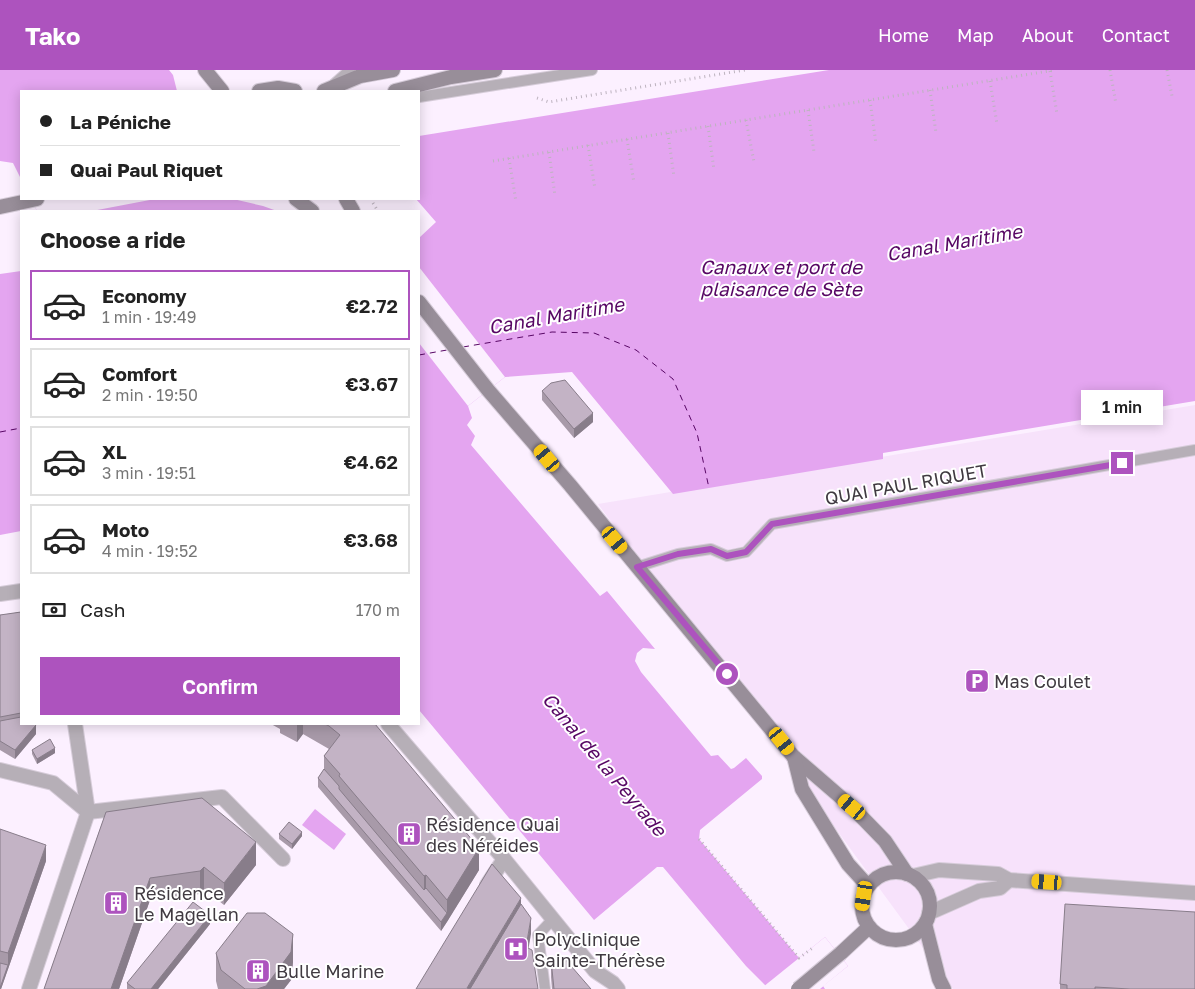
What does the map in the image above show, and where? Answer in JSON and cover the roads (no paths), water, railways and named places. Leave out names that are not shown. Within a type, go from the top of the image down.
[{"type":"main road","points":[[205,70],[221,90]]},
{"type":"main road","points":[[327,90],[360,76],[393,70]]},
{"type":"main road","points":[[405,90],[451,77],[495,70]]},
{"type":"main road","points":[[265,90],[278,88],[289,90]]},
{"type":"main road","points":[[0,207],[30,200]]},
{"type":"main road","points":[[297,200],[311,210]]},
{"type":"main road","points":[[420,303],[488,390],[793,756],[852,807],[885,841],[910,875],[922,883],[930,902],[927,919],[938,979],[944,989]]},
{"type":"main road","points":[[793,756],[802,789],[848,864],[868,886]]},
{"type":"main road","points":[[910,875],[890,872],[881,875],[868,886],[862,907],[864,918],[869,927],[877,934],[887,939],[898,940],[908,938],[918,932],[927,919]]},
{"type":"main road","points":[[798,989],[869,927]]},
{"type":"street","points":[[0,594],[20,591]]},
{"type":"street","points":[[29,989],[88,812],[75,725]]},
{"type":"street","points":[[389,725],[504,859],[595,972],[615,986]]},
{"type":"street","points":[[0,770],[53,783],[88,812],[222,798],[283,859]]},
{"type":"street","points":[[480,896],[504,859]]},
{"type":"street","points":[[910,875],[939,870],[998,874],[1010,880],[1195,894]]},
{"type":"street","points":[[927,919],[979,891],[1000,888],[1010,880]]},
{"type":"lane","points":[[326,90],[350,70]]},
{"type":"lane","points":[[420,97],[592,70]]},
{"type":"lane","name":"QUAI PAUL RIQUET","points":[[637,567],[678,554],[711,549],[727,556],[746,552],[772,524],[1195,450]]},
{"type":"lane","points":[[545,989],[538,935],[554,919]]},
{"type":"water","points":[[0,70],[169,70],[173,75],[177,90],[20,90],[20,177],[13,163],[0,161]]},
{"type":"water","name":"Canaux et port de plaisance de Sète","points":[[829,70],[1195,70],[1195,401],[883,453],[883,459],[673,494],[572,372],[505,377],[468,406],[472,418],[467,425],[475,436],[471,445],[600,596],[607,591],[655,649],[643,648],[637,653],[635,661],[641,672],[711,756],[718,755],[731,769],[746,758],[762,776],[762,779],[700,830],[699,839],[799,958],[825,937],[848,966],[823,986],[825,989],[769,989],[746,966],[663,867],[657,867],[594,920],[420,711],[420,237],[436,222],[417,200],[420,200],[420,136]]},
{"type":"water","points":[[32,200],[237,200],[274,210],[36,210]]},
{"type":"water","points":[[20,271],[20,531],[0,535],[0,274]]},
{"type":"water","points":[[315,809],[346,834],[334,850],[302,825]]},
{"type":"place","name":"Mas Coulet","points":[[977,681]]},
{"type":"place","name":"Résidence Quai des Néréides","points":[[409,834]]},
{"type":"place","name":"Résidence Le Magellan","points":[[116,903]]},
{"type":"place","name":"Polyclinique Sainte-Thérèse","points":[[516,949]]},
{"type":"place","name":"Bulle Marine","points":[[258,971]]},
{"type":"water label","name":"Canal Maritime","points":[[954,242]]},
{"type":"water label","name":"Canal Maritime","points":[[556,315]]},
{"type":"water label","name":"Canal de la Peyrade","points":[[605,764]]}]
